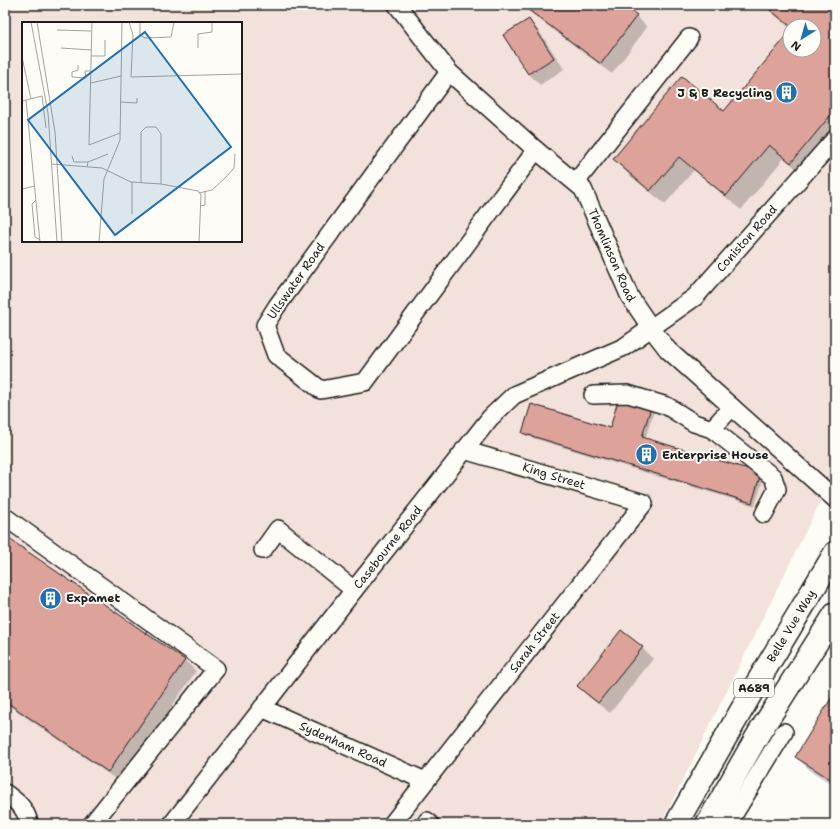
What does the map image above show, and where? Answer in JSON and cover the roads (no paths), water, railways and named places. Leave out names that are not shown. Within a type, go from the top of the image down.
[{"type":"highway","name":"Belle Vue Way","points":[[676,824],[757,683],[835,553]]},
{"type":"highway","name":"A689","points":[[707,824],[759,733],[835,614]]},
{"type":"street","name":"Thomlinson Road","points":[[396,5],[449,72],[536,150],[583,189],[630,297],[668,350],[835,499]]},
{"type":"street","points":[[576,182],[689,38]]},
{"type":"street","name":"Ullswater Road","points":[[449,72],[276,306],[265,325],[276,355],[321,390],[365,382],[536,150]]},
{"type":"street","name":"Coniston Road","points":[[651,328],[695,297],[835,139]]},
{"type":"street","name":"Casebourne Road","points":[[172,824],[490,418],[514,395],[624,347],[651,328]]},
{"type":"street","points":[[594,395],[628,394],[667,406],[694,423],[712,429],[773,477],[777,489],[764,514]]},
{"type":"street","points":[[712,429],[732,407]]},
{"type":"street","name":"King Street","points":[[464,450],[644,503]]},
{"type":"street","name":"Sarah Street","points":[[392,824],[644,503]]},
{"type":"street","points":[[5,517],[216,669],[92,824]]},
{"type":"street","points":[[263,550],[278,529],[354,590]]},
{"type":"street","name":"Sydenham Road","points":[[262,708],[425,781]]},
{"type":"street","points":[[728,824],[784,732]]},
{"type":"street","points":[[5,793],[26,811],[29,824]]},
{"type":"street","points":[[426,824],[427,821],[430,824]]},
{"type":"place","name":"J & B Recycling","points":[[787,93]]},
{"type":"place","name":"Enterprise House","points":[[647,455]]},
{"type":"place","name":"Expamet","points":[[50,598]]}]
